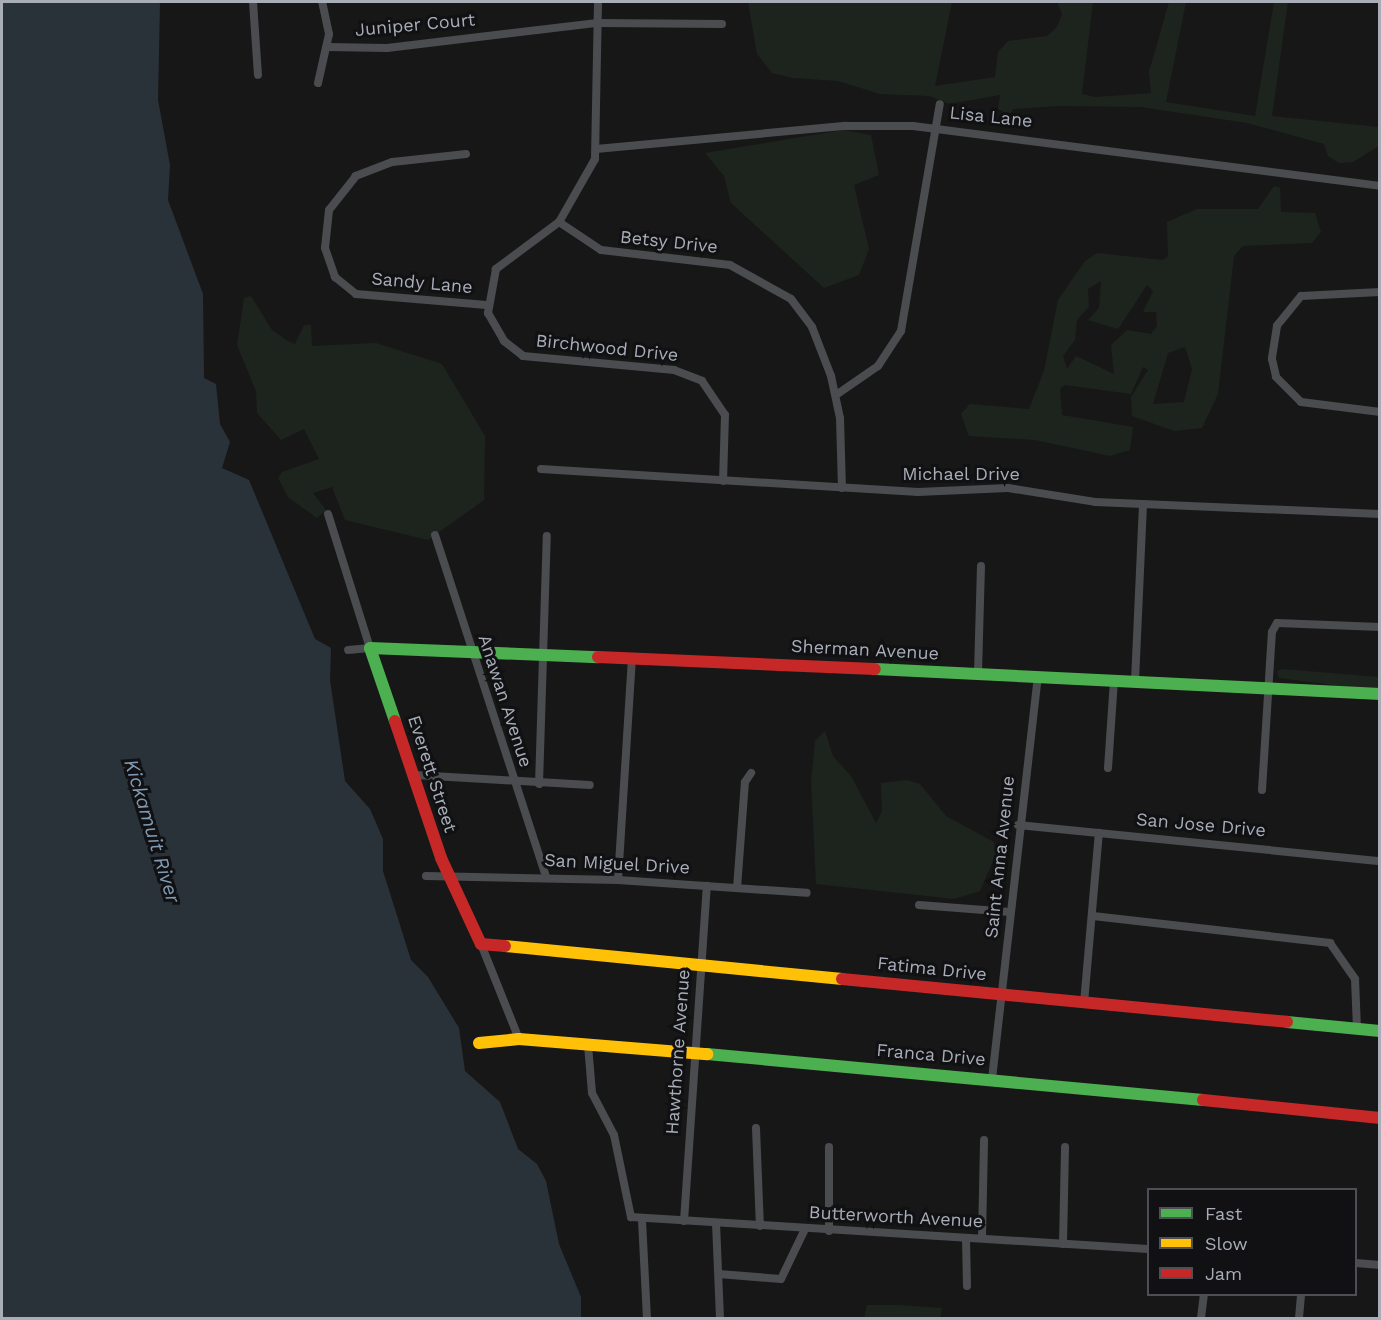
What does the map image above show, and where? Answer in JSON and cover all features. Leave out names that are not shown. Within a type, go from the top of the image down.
[{"type":"street","points":[[253,2],[258,75]]},
{"type":"street","points":[[318,83],[327,47],[322,2]]},
{"type":"street","points":[[488,305],[501,263],[559,222],[580,194],[596,149],[598,2]]},
{"type":"street","name":"Juniper Court","points":[[327,47],[387,48],[598,23],[722,24]]},
{"type":"street","points":[[836,395],[878,366],[897,339],[939,128],[940,104]]},
{"type":"street","name":"Lisa Lane","points":[[596,149],[846,126],[939,128],[1380,186]]},
{"type":"street","name":"Sandy Lane","points":[[466,154],[392,162],[356,176],[329,210],[325,248],[335,277],[356,294],[488,305]]},
{"type":"street","name":"Betsy Drive","points":[[559,222],[601,250],[730,265],[775,286],[812,327],[836,395],[842,488]]},
{"type":"street","points":[[1380,292],[1301,296],[1277,326],[1272,359],[1276,377],[1301,402],[1380,412]]},
{"type":"street","name":"Birchwood Drive","points":[[488,305],[494,328],[519,354],[674,370],[702,381],[725,414],[723,481]]},
{"type":"street","name":"Michael Drive","points":[[541,469],[842,488],[957,492],[1008,488],[1143,504],[1380,514]]},
{"type":"street","points":[[1135,681],[1143,504]]},
{"type":"street","name":"Everett Street","points":[[328,514],[370,648],[449,875],[481,944],[519,1039]]},
{"type":"street","name":"Anawan Avenue","points":[[435,535],[513,782],[546,877]]},
{"type":"street","points":[[539,784],[547,536]]},
{"type":"street","points":[[978,673],[981,566]]},
{"type":"street","points":[[1262,790],[1267,685],[1277,623],[1380,627]]},
{"type":"street","name":"Sherman Avenue","points":[[348,650],[370,648],[632,657],[1114,681],[1267,685],[1380,694]]},
{"type":"street","points":[[618,880],[632,657]]},
{"type":"street","name":"Saint Anna Avenue","points":[[992,1079],[1018,825],[1038,676]]},
{"type":"street","points":[[1108,768],[1114,681]]},
{"type":"street","points":[[737,888],[745,782],[751,773]]},
{"type":"street","points":[[415,775],[539,784],[590,785]]},
{"type":"street","name":"San Jose Drive","points":[[1018,825],[1380,861]]},
{"type":"street","points":[[1084,1003],[1099,832]]},
{"type":"street","name":"San Miguel Drive","points":[[426,876],[618,880],[807,893]]},
{"type":"street","name":"Hawthorne Avenue","points":[[684,1221],[693,1054],[707,886]]},
{"type":"street","points":[[919,905],[1010,912]]},
{"type":"street","points":[[1093,916],[1330,943],[1355,979],[1357,1029]]},
{"type":"street","name":"Fatima Drive","points":[[481,944],[1380,1031]]},
{"type":"street","name":"Franca Drive","points":[[479,1043],[519,1039],[992,1079],[1380,1118]]},
{"type":"street","points":[[588,1045],[592,1093],[617,1145],[626,1212],[642,1220],[647,1318]]},
{"type":"street","points":[[756,1128],[760,1226]]},
{"type":"street","points":[[982,1238],[984,1140]]},
{"type":"street","points":[[829,1231],[830,1147]]},
{"type":"street","points":[[1064,1244],[1065,1147]]},
{"type":"street","name":"Butterworth Avenue","points":[[642,1220],[1147,1249]]},
{"type":"street","points":[[716,1223],[720,1318]]},
{"type":"street","points":[[719,1274],[771,1280],[785,1275],[805,1229]]},
{"type":"street","points":[[966,1238],[967,1286]]},
{"type":"street","points":[[1357,1263],[1380,1265]]},
{"type":"street","points":[[1201,1318],[1204,1296]]},
{"type":"street","points":[[1299,1318],[1301,1296]]},
{"type":"shaded area","points":[[748,2],[952,2],[935,86],[995,77],[998,52],[1008,41],[1047,36],[1057,27],[1062,14],[1057,2],[1093,2],[1082,94],[1095,97],[1151,93],[1149,72],[1169,2],[1186,2],[1166,102],[1255,116],[1274,2],[1288,2],[1272,116],[1379,127],[1379,146],[1353,162],[1339,163],[1328,156],[1324,144],[1247,123],[1141,107],[1060,106],[1013,109],[1010,115],[998,109],[1000,95],[949,104],[930,96],[880,94],[838,81],[793,78],[772,73],[757,54]]},
{"type":"shaded area","points":[[843,130],[871,135],[879,175],[854,185],[869,249],[859,275],[824,288],[731,203],[724,176],[705,153]]},
{"type":"shaded area","points":[[1274,186],[1280,188],[1281,212],[1315,213],[1321,232],[1312,243],[1243,246],[1234,256],[1218,394],[1202,428],[1174,431],[1132,416],[1131,397],[1148,370],[1143,367],[1131,394],[1065,385],[1060,389],[1062,415],[1133,427],[1130,450],[1110,456],[1035,440],[969,436],[961,414],[970,404],[1029,409],[1044,371],[1058,300],[1085,261],[1097,253],[1163,260],[1168,256],[1167,222],[1197,209],[1258,209]],"holes":[[[1101,281],[1099,308],[1088,320],[1118,329],[1147,285],[1153,291],[1143,312],[1156,312],[1157,326],[1151,334],[1127,330],[1111,345],[1114,374],[1076,356],[1067,369],[1063,356],[1075,340],[1077,320],[1089,307],[1088,289]],[[1185,347],[1192,369],[1184,402],[1153,404],[1168,353]]]},
{"type":"shaded area","points":[[251,296],[272,330],[295,344],[304,325],[311,325],[312,346],[376,343],[442,364],[485,436],[484,500],[428,540],[345,520],[332,487],[313,493],[326,510],[317,518],[288,497],[278,478],[282,472],[319,459],[304,429],[281,440],[257,413],[256,391],[237,345],[244,298]]},
{"type":"shaded area","points":[[1283,669],[1379,677],[1379,691],[1279,678],[1277,671]]},
{"type":"shaded area","points":[[825,731],[833,756],[851,776],[876,823],[882,811],[881,783],[907,780],[920,784],[946,816],[994,842],[996,854],[980,891],[954,899],[816,884],[811,782],[815,741]]},
{"type":"shaded area","points":[[867,1305],[942,1308],[940,1318],[864,1318]]},
{"type":"water","name":"Kickamuit River","points":[[2,2],[160,2],[158,100],[170,165],[168,200],[203,294],[204,378],[216,384],[220,424],[230,442],[222,468],[249,480],[315,639],[331,648],[330,680],[345,781],[370,809],[383,839],[383,871],[411,960],[428,977],[459,1028],[465,1071],[500,1102],[518,1149],[537,1164],[546,1181],[559,1244],[581,1297],[581,1318],[2,1318]]},
{"type":"traffic: fast","points":[[395,721],[370,648],[598,657]]},
{"type":"traffic: fast","points":[[875,669],[1380,694]]},
{"type":"traffic: fast","points":[[1287,1022],[1380,1031]]},
{"type":"traffic: fast","points":[[707,1054],[1203,1100]]},
{"type":"traffic: slow","points":[[505,946],[842,979]]},
{"type":"traffic: slow","points":[[479,1043],[519,1039],[707,1054]]},
{"type":"traffic: jam","points":[[598,657],[875,669]]},
{"type":"traffic: jam","points":[[395,721],[441,858],[481,944],[505,946]]},
{"type":"traffic: jam","points":[[842,979],[1287,1022]]},
{"type":"traffic: jam","points":[[1203,1100],[1380,1118]]}]
